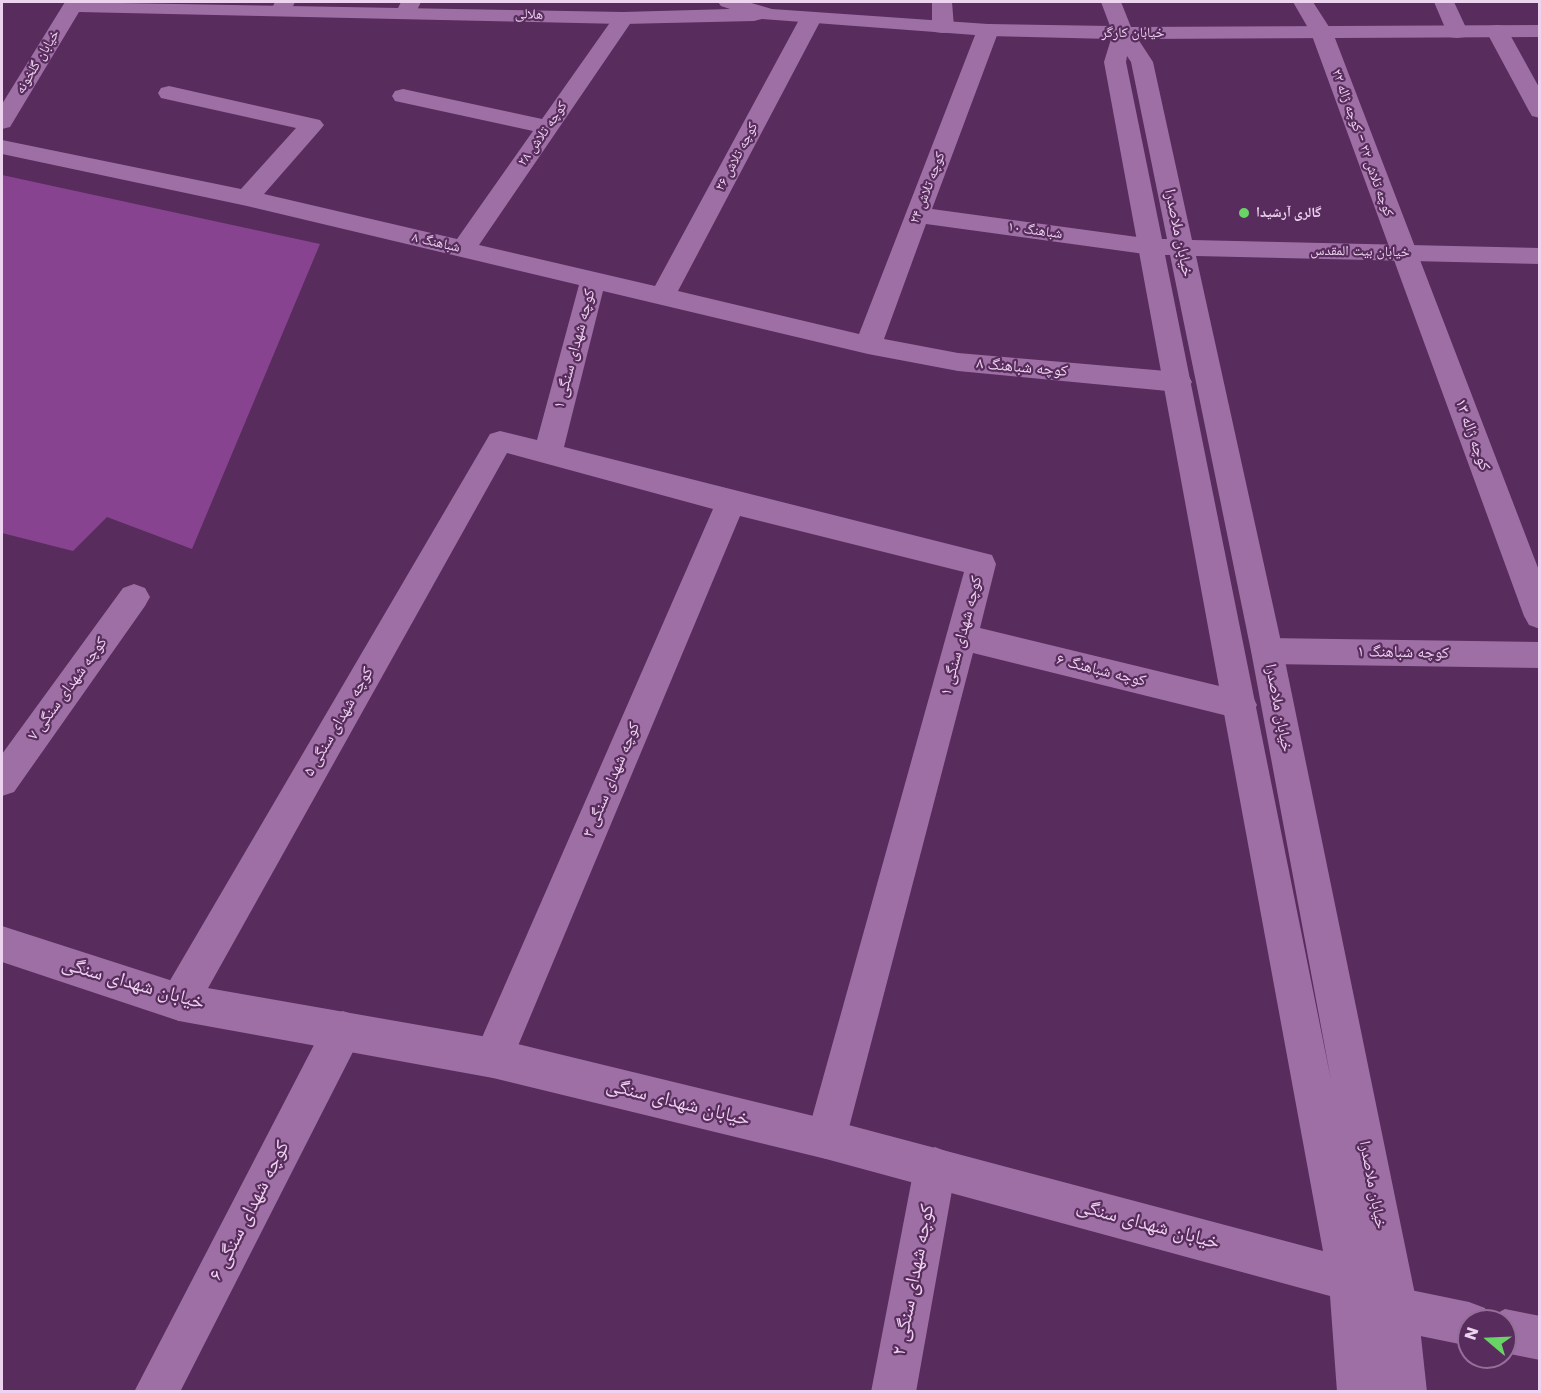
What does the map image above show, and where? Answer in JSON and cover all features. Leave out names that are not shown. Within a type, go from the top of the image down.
[{"type":"street","name":"خیابان کارگر","points":[[728,2],[770,15],[988,30],[1123,33],[1539,32]]},
{"type":"street","points":[[942,2],[943,27]]},
{"type":"street","points":[[1111,2],[1123,33]]},
{"type":"street","name":"کوچه تلاش ۲۲ - کوچه ژاله ۲۲","points":[[1303,2],[1322,33],[1404,253]]},
{"type":"street","points":[[1444,2],[1456,32]]},
{"type":"street","name":"هلالی","points":[[73,4],[409,7],[624,18],[770,15]]},
{"type":"street","name":"خیابان گلخونه","points":[[2,122],[73,4]]},
{"type":"street","name":"کوچه تلاش ۲۸","points":[[463,249],[624,18]]},
{"type":"street","name":"کوچه تلاش ۲۶","points":[[663,296],[811,18]]},
{"type":"street","name":"کوچه تلاش ۲۴","points":[[868,345],[988,30]]},
{"type":"street","points":[[1497,32],[1539,111]]},
{"type":"street","name":"خیابان ملاصدرا","points":[[1123,33],[1115,62],[1166,247],[1267,651],[1396,1309],[1404,1392]]},
{"type":"street","points":[[169,93],[312,125],[247,198]]},
{"type":"street","points":[[403,96],[548,127]]},
{"type":"street","name":"شباهنگ ۸","points":[[2,147],[247,198],[868,345]]},
{"type":"street","name":"شباهنگ ۱۰","points":[[918,215],[1166,247]]},
{"type":"street","name":"خیابان ملاصدرا","points":[[1166,247],[1178,382],[1350,1280],[1360,1392]]},
{"type":"street","name":"خیابان بیت المقدس","points":[[1166,247],[1539,256]]},
{"type":"street","name":"کوچه ژاله ۱۳","points":[[1404,253],[1539,616]]},
{"type":"street","name":"کوچه شهدای سنگی ۱","points":[[548,453],[593,280]]},
{"type":"street","name":"کوچه شباهنگ ۸","points":[[868,345],[958,362],[1178,382]]},
{"type":"street","name":"کوچه شهدای سنگی ۱","points":[[500,441],[731,502],[981,564],[826,1139]]},
{"type":"street","name":"کوچه شهدای سنگی ۵","points":[[179,1002],[500,441]]},
{"type":"street","name":"کوچه شهدای سنگی ۳","points":[[493,1058],[731,502]]},
{"type":"street","name":"کوچه شهدای سنگی ۷","points":[[2,781],[134,597]]},
{"type":"street","name":"کوچه شباهنگ ۶","points":[[962,637],[1240,705]]},
{"type":"street","name":"کوچه شباهنگ ۱","points":[[1267,651],[1539,655]]},
{"type":"street","name":"خیابان شهدای سنگی","points":[[2,944],[179,1002],[493,1058],[826,1139],[1350,1280]]},
{"type":"street","name":"کوچه شهدای سنگی ۶","points":[[156,1392],[343,1030]]},
{"type":"street","name":"کوچه شهدای سنگی ۲","points":[[893,1392],[935,1168]]},
{"type":"street","points":[[1396,1309],[1457,1322]]},
{"type":"street","points":[[1517,1333],[1539,1338]]},
{"type":"shaded area","points":[[2,175],[320,244],[192,549],[107,517],[73,551],[2,533]]},
{"type":"place","name":"گالری آرشیدا","points":[[1244,213]]}]
